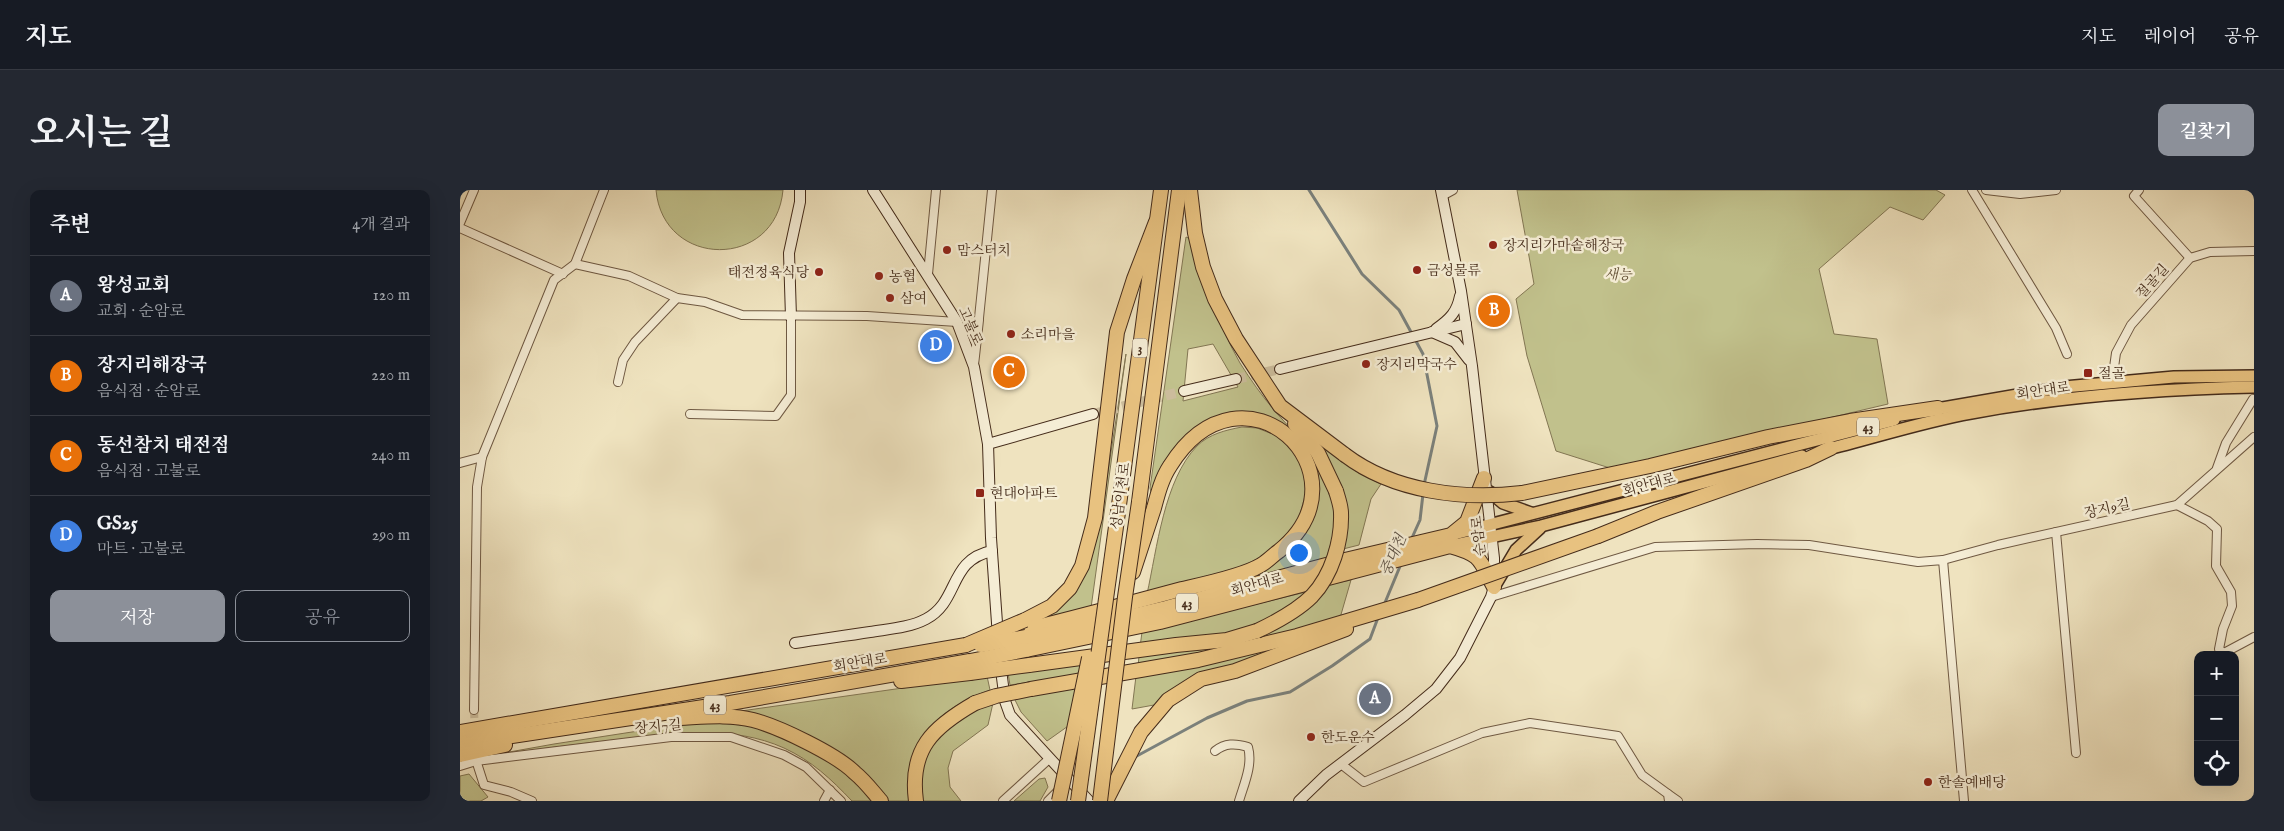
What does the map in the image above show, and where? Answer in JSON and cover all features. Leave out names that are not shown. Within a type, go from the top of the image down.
[{"type":"highway","name":"성남이천로","points":[[1078,801],[1160,190]]},
{"type":"highway","name":"성남이천로","points":[[1100,801],[1179,190]]},
{"type":"highway","points":[[970,667],[1029,665],[1227,640],[1257,631],[1297,608],[1313,595],[1335,557],[1341,512],[1336,491],[1318,453],[1280,406],[1236,339],[1215,299],[1203,267],[1195,233],[1190,190]]},
{"type":"highway","points":[[1025,634],[1070,588],[1082,566],[1095,518],[1117,332],[1134,279],[1156,222]]},
{"type":"highway","points":[[1280,406],[1356,464],[1386,478],[1412,486],[1461,496],[1497,496],[1522,493],[1777,435],[1850,421],[1938,408]]},
{"type":"highway","points":[[1025,634],[1220,580],[1261,565],[1300,532],[1310,511],[1313,491],[1310,471],[1302,450],[1289,436],[1275,426],[1261,420],[1246,417],[1216,422],[1200,431],[1184,446],[1169,466],[1161,484],[1125,597]]},
{"type":"highway","points":[[1106,801],[1141,732],[1168,700],[1201,679],[1235,671],[1299,642],[1598,536],[1657,512],[1806,460],[1831,448]]},
{"type":"highway","points":[[1485,483],[1468,522],[1451,540],[1472,552],[1480,561],[1493,592]]},
{"type":"highway","name":"회안대로","points":[[460,732],[1025,634],[1160,622],[1344,567],[1451,540]]},
{"type":"highway","points":[[1059,801],[1110,560]]},
{"type":"highway","name":"회안대로","points":[[970,667],[1025,634]]},
{"type":"highway","points":[[916,801],[913,781],[918,756],[931,735],[952,716],[975,703],[996,696],[1031,689],[1299,642]]},
{"type":"highway","name":"43","points":[[460,744],[516,734],[970,667]]},
{"type":"highway","points":[[612,721],[699,717],[753,720],[832,755],[855,772],[882,801]]},
{"type":"highway","points":[[460,725],[490,721],[502,726]]},
{"type":"highway","points":[[460,756],[506,744],[516,734]]},
{"type":"main road","points":[[2174,377],[2254,369]]},
{"type":"main road","name":"회안대로","points":[[1451,540],[1490,524],[1938,408],[2004,396],[2112,382],[2174,377],[2254,376]]},
{"type":"main road","name":"회안대로","points":[[1451,540],[1491,536],[1541,526],[1909,427],[2021,405],[2182,389],[2240,388],[2254,392]]},
{"type":"main road","points":[[1485,483],[1503,503],[1533,514]]},
{"type":"main road","points":[[1493,592],[1516,550],[1541,526]]},
{"type":"street","points":[[460,223],[474,190]]},
{"type":"street","points":[[474,710],[477,487],[482,457],[554,280],[575,264],[604,190]]},
{"type":"street","points":[[690,414],[776,416],[791,395],[789,253],[800,202],[800,190]]},
{"type":"street","name":"고불로","points":[[873,190],[957,322],[974,368],[988,444],[992,551],[1004,701],[1010,715],[1049,759]]},
{"type":"street","points":[[928,274],[936,190]]},
{"type":"street","points":[[974,368],[992,190]]},
{"type":"street","points":[[1441,193],[1452,190]]},
{"type":"street","points":[[1972,190],[2056,328],[2067,354]]},
{"type":"street","points":[[1986,190],[2020,194],[2056,190]]},
{"type":"street","points":[[2134,192],[2190,258],[2210,252],[2254,251]]},
{"type":"street","name":"순암로","points":[[1441,193],[1461,291],[1472,366],[1490,524],[1493,592]]},
{"type":"street","points":[[460,228],[563,274]]},
{"type":"street","name":"절골길","points":[[2112,382],[2116,353],[2131,325],[2190,258]]},
{"type":"street","points":[[575,264],[629,276],[677,298],[705,302],[742,315],[791,317],[867,316],[957,322]]},
{"type":"street","points":[[1431,332],[1452,318],[1458,306],[1461,291]]},
{"type":"street","points":[[618,382],[623,360],[635,342],[677,298]]},
{"type":"street","points":[[962,333],[976,325],[979,318]]},
{"type":"street","points":[[1280,369],[1466,324]]},
{"type":"street","points":[[1431,332],[1455,342],[1472,366]]},
{"type":"street","points":[[1184,391],[1236,379]]},
{"type":"street","points":[[2215,472],[2226,443],[2254,392]]},
{"type":"street","points":[[988,444],[1093,414]]},
{"type":"street","name":"장지9길","points":[[1493,592],[1655,547],[1757,544],[1809,545],[1918,562],[1943,560],[2177,505],[2254,437]]},
{"type":"street","points":[[460,463],[482,457]]},
{"type":"street","points":[[2177,505],[2208,521],[2217,529],[2216,566],[2231,592],[2232,606],[2223,629],[2219,649],[2224,653],[2254,637]]},
{"type":"street","points":[[2056,532],[2076,753]]},
{"type":"street","points":[[794,643],[902,626],[927,618],[948,598],[966,564],[978,554],[992,551]]},
{"type":"street","points":[[1943,560],[1964,801]]},
{"type":"street","points":[[1299,801],[1341,764],[1436,689],[1460,658],[1493,592]]},
{"type":"street","points":[[1341,764],[1364,782],[1482,733],[1530,722],[1618,736],[1642,775],[1668,798],[1678,801]]},
{"type":"street","name":"장지7길","points":[[460,766],[475,758],[671,738],[731,737],[784,754],[806,767],[841,801]]},
{"type":"street","points":[[1215,751],[1222,745],[1237,744],[1248,747],[1250,754],[1249,765],[1239,801]]},
{"type":"street","points":[[475,758],[484,785],[511,792],[532,801]]},
{"type":"street","points":[[1003,801],[1049,759],[1089,801]]},
{"type":"street","points":[[1048,801],[1072,782]]},
{"type":"street","points":[[824,801],[830,790]]},
{"type":"street","points":[[830,790],[835,801]]},
{"type":"green space","points":[[656,190],[783,190],[776,216],[761,235],[742,246],[720,250],[697,246],[678,235],[663,216]]},
{"type":"green space","name":"새능","points":[[1517,190],[1936,190],[1945,195],[1923,220],[1890,207],[1819,269],[1834,334],[1877,339],[1888,404],[1613,469],[1556,451],[1527,356],[1516,299],[1534,284]]},
{"type":"green space","points":[[1186,237],[1191,239],[1219,318],[1240,363],[1270,405],[1309,449],[1325,475],[1331,491],[1334,508],[1333,536],[1327,558],[1218,585],[1281,558],[1306,533],[1316,503],[1317,475],[1309,454],[1265,418],[1217,419],[1151,492],[1150,488]],"holes":[[[1213,344],[1238,387],[1183,401],[1188,349]]]},
{"type":"green space","points":[[1126,354],[1091,608],[1035,622],[1066,597],[1104,498]]},
{"type":"green space","points":[[1242,427],[1257,428],[1275,435],[1297,453],[1308,485],[1297,525],[1263,556],[1237,569],[1147,594],[1163,516],[1169,496],[1186,460],[1197,446],[1207,438],[1224,431]]},
{"type":"green space","points":[[1322,447],[1360,474],[1381,484],[1371,499],[1359,545],[1343,549],[1346,534],[1345,508],[1338,485]]},
{"type":"green space","points":[[1351,580],[1340,618],[1264,639],[1138,668],[1139,655],[1276,629],[1307,610],[1321,596],[1327,585]]},
{"type":"green space","points":[[1306,592],[1290,607],[1246,630],[1140,647],[1142,632]]},
{"type":"green space","points":[[1286,644],[1165,703],[1132,709],[1136,676]]},
{"type":"green space","points":[[1082,662],[1080,675],[1010,685],[1008,673]]},
{"type":"green space","points":[[987,676],[990,690],[972,697],[953,708],[937,721],[924,736],[918,757],[912,801],[889,801],[854,767],[727,713]]},
{"type":"green space","points":[[1078,686],[1071,724],[1047,741],[1021,712],[1014,698]]},
{"type":"green space","points":[[993,703],[988,725],[953,751],[948,768],[950,787],[961,801],[922,801],[921,768],[928,750],[960,715]]},
{"type":"green space","points":[[697,722],[749,726],[781,735],[845,770],[876,801],[852,801],[821,771],[784,748],[765,741],[725,733],[663,735],[487,756],[554,744]]},
{"type":"green space","points":[[469,774],[488,797],[481,801],[460,801],[460,776]]},
{"type":"green space","points":[[1045,778],[1048,787],[1040,801],[1014,801],[1039,779]]},
{"type":"waterway","name":"중대천","points":[[1309,190],[1362,274],[1399,310],[1423,354],[1437,426],[1424,485]]},
{"type":"waterway","name":"중대천","points":[[1411,540],[1420,520],[1423,494]]},
{"type":"waterway","name":"중대천","points":[[1384,605],[1401,564]]},
{"type":"waterway","name":"중대천","points":[[1135,757],[1207,718],[1247,701],[1290,692],[1332,666],[1370,639],[1379,615]]},
{"type":"tunnel","points":[[1236,379],[1280,369]]},
{"type":"tunnel","points":[[1093,414],[1184,391]]},
{"type":"tunnel","points":[[474,710],[475,733]]},
{"type":"place","name":"장지리가마솥해장국","points":[[1493,245]]},
{"type":"place","name":"맘스터치","points":[[947,250]]},
{"type":"place","name":"금성물류","points":[[1417,270]]},
{"type":"place","name":"태전정육식당","points":[[819,272]]},
{"type":"place","name":"농협","points":[[879,276]]},
{"type":"place","name":"삼여","points":[[890,298]]},
{"type":"place","name":"장지리해장국","points":[[1494,311]]},
{"type":"place","name":"소리마을","points":[[1011,334]]},
{"type":"place","name":"GS25","points":[[936,346]]},
{"type":"place","name":"장지리막국수","points":[[1366,364]]},
{"type":"place","name":"동선참치 태전점","points":[[1009,372]]},
{"type":"place","name":"절골","points":[[2088,373]]},
{"type":"place","name":"현대아파트","points":[[980,493]]},
{"type":"place","name":"왕성교회","points":[[1375,699]]},
{"type":"place","name":"한도운수","points":[[1311,737]]},
{"type":"place","name":"한솔예배당","points":[[1928,782]]}]
